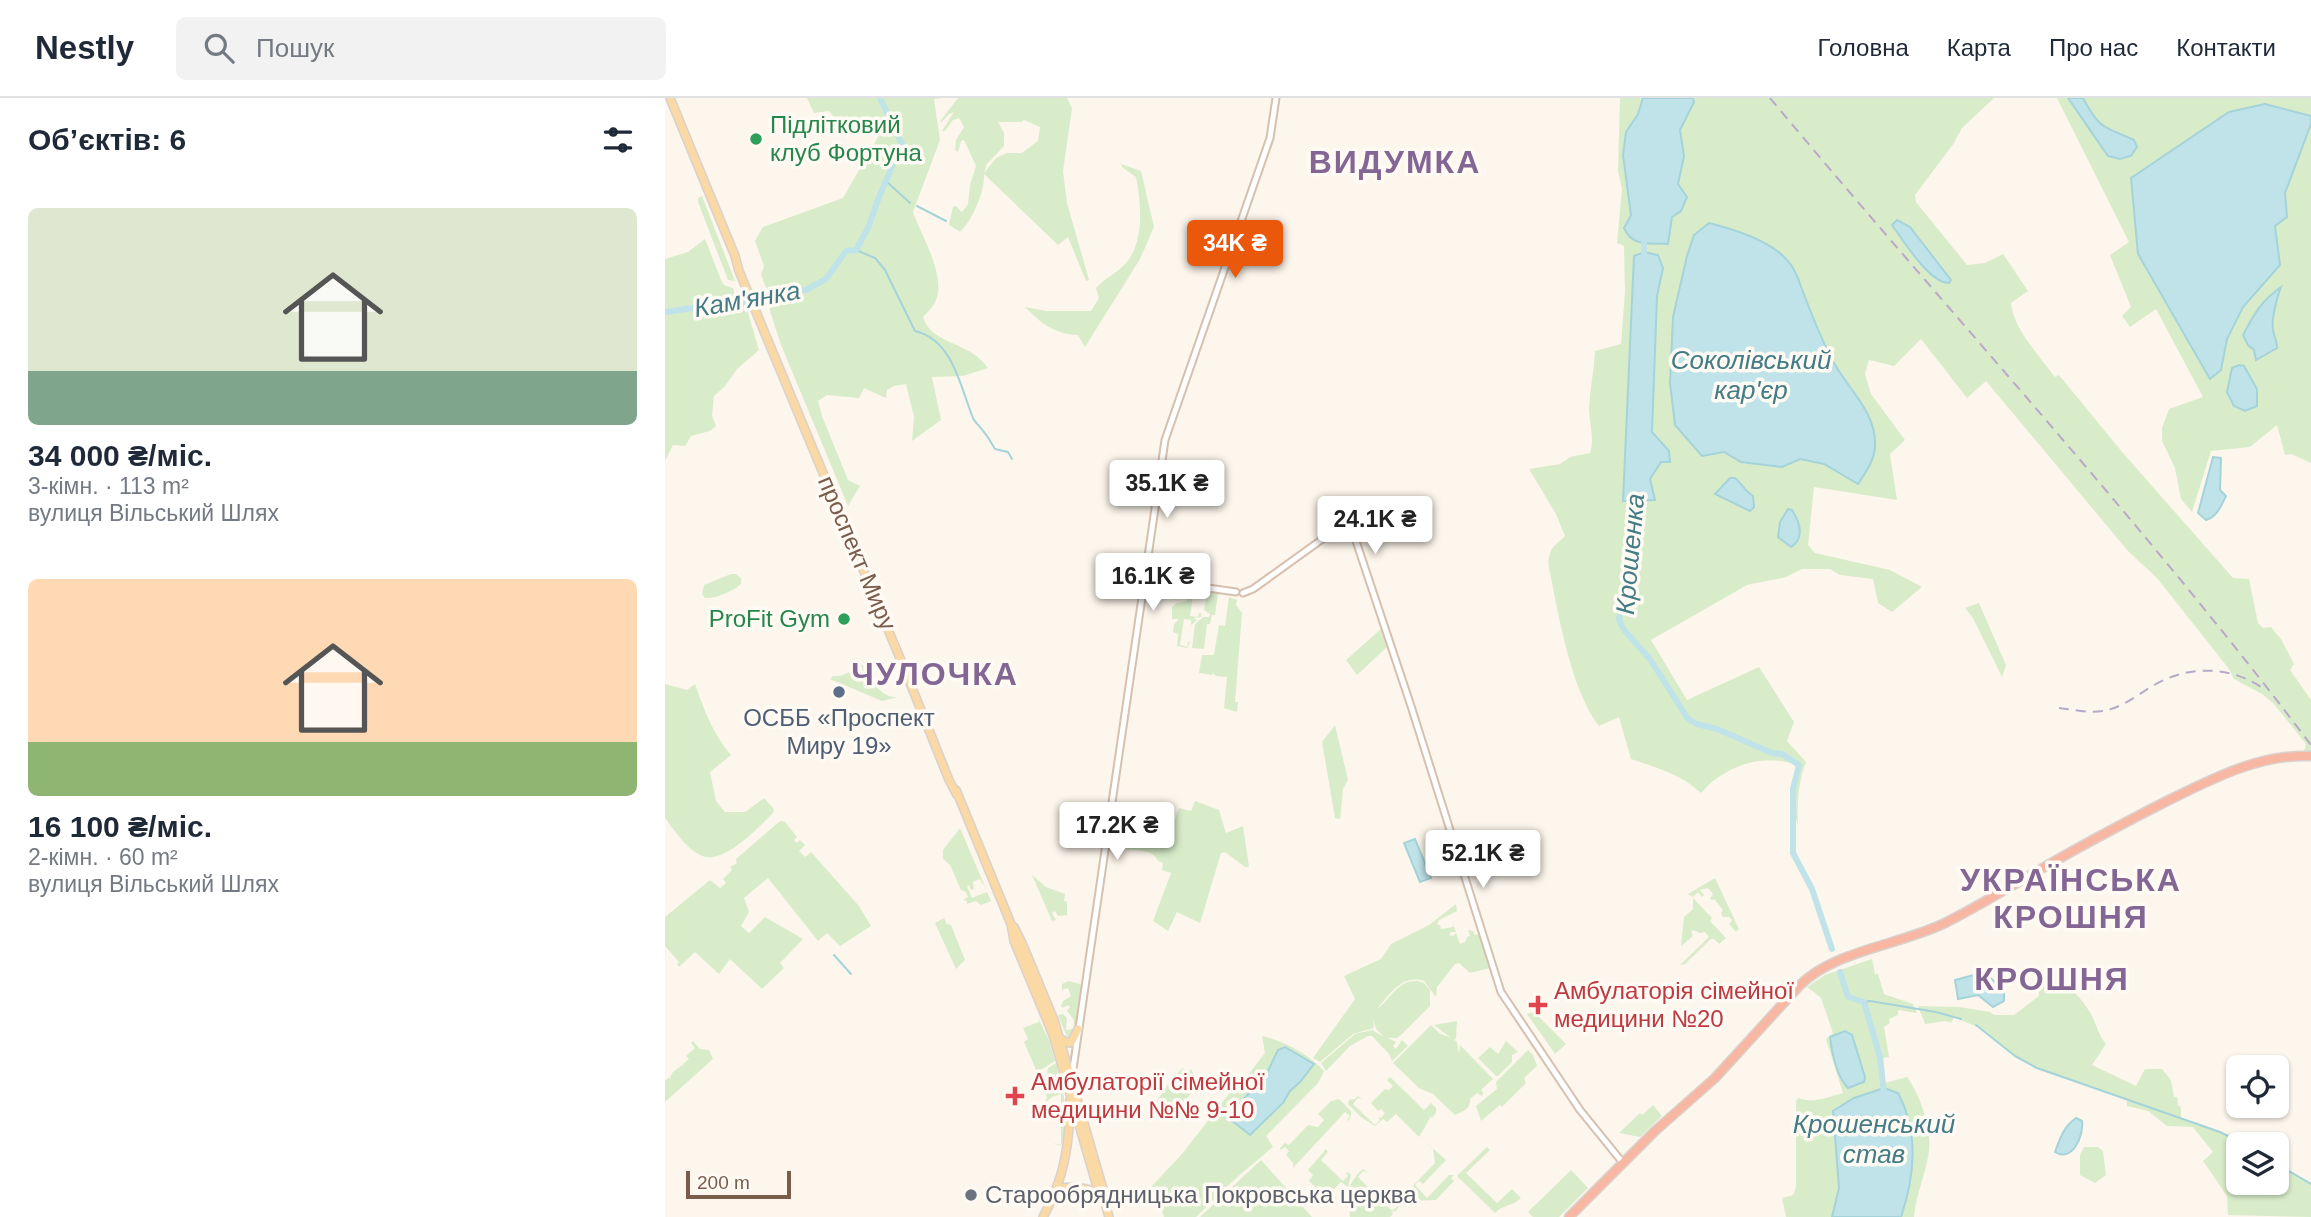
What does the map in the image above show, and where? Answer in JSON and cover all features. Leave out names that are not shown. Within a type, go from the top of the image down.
[{"type":"highway","points":[[1569,1217],[1623,1163],[1716,1078],[1814,972],[1854,955],[1914,937],[1944,923],[2103,833],[2205,783],[2264,759],[2311,755]]},
{"type":"main road","name":"проспект Миру","points":[[670,98],[937,747],[947,765],[1011,924],[1020,937],[1060,1037],[1102,1192]]},
{"type":"main road","name":"проспект Миру","points":[[1011,924],[1014,941],[1053,1035],[1098,1190],[1102,1192]]},
{"type":"main road","points":[[1060,1037],[1064,1042],[1071,1043],[1078,1029]]},
{"type":"main road","points":[[1059,1188],[1067,1150],[1072,1080]]},
{"type":"main road","points":[[1044,1217],[1059,1188],[1070,1150],[1071,1096]]},
{"type":"main road","points":[[1059,1188],[1076,1187],[1102,1192],[1109,1217]]},
{"type":"street","points":[[1072,1080],[1168,429],[1270,138],[1276,98]]},
{"type":"street","points":[[1145,579],[1240,592],[1253,589],[1349,520],[1501,992],[1580,1110],[1623,1163]]},
{"type":"green space","points":[[807,98],[943,98],[934,99],[940,140],[913,212],[932,258],[938,283],[934,304],[923,317],[934,333],[971,353],[988,368],[963,376],[932,377],[941,420],[912,441],[914,417],[906,384],[887,390],[886,398],[864,388],[859,398],[827,395],[818,401],[848,480],[860,486],[848,506],[781,345],[770,311],[769,295],[761,275],[764,266],[755,241],[763,227],[843,198],[879,135],[877,131],[845,131],[829,111],[814,113]]},
{"type":"green space","points":[[958,98],[1067,98],[1072,108],[1063,171],[1067,203],[1089,280],[1086,281],[1068,237],[1058,245],[984,174],[974,213],[960,232],[949,225],[953,207],[956,206],[962,212],[968,204],[976,166],[964,140],[961,141],[958,152],[955,150],[956,140],[964,127],[959,118],[953,120],[945,131],[942,131],[954,112],[941,123]],"holes":[[[1024,120],[1040,127],[1038,141],[1022,153],[1007,153],[996,158],[984,173],[987,164],[1004,146],[1004,133],[998,122]]]},
{"type":"green space","points":[[1620,98],[1643,98],[1638,114],[1626,132],[1623,155],[1631,215],[1667,244],[1684,156],[1680,130],[1694,102],[1693,98],[1994,98],[1962,128],[1915,195],[1916,202],[1967,265],[1985,263],[2003,254],[2028,291],[2011,303],[2022,332],[2035,351],[2055,377],[2059,375],[2123,453],[2233,578],[2249,579],[2258,623],[2263,628],[2271,627],[2281,639],[2294,664],[2290,670],[2311,700],[2311,751],[2304,751],[2306,744],[2274,704],[2262,694],[2234,679],[2157,578],[2128,551],[1986,381],[1967,398],[1921,339],[1894,366],[1869,360],[1865,374],[1871,394],[1905,440],[1890,454],[1897,500],[1814,487],[1808,545],[1815,553],[1890,570],[1922,587],[1892,612],[1878,603],[1873,579],[1840,575],[1830,569],[1802,569],[1786,577],[1747,585],[1651,640],[1687,700],[1759,667],[1794,722],[1787,741],[1806,762],[1799,794],[1798,826],[1794,803],[1798,765],[1771,760],[1745,764],[1721,775],[1701,793],[1677,776],[1631,759],[1619,717],[1599,726],[1575,677],[1548,563],[1551,550],[1565,536],[1556,514],[1529,469],[1560,464],[1570,457],[1590,453],[1592,436],[1589,408],[1595,351],[1621,344],[1625,292],[1624,246],[1617,243],[1622,189],[1618,171]],"holes":[[[1694,235],[1796,270],[1831,359],[1853,389],[1858,484],[1824,464],[1800,459],[1782,467],[1741,462],[1724,452],[1702,456],[1675,425],[1673,317]],[[1644,252],[1663,268],[1657,296],[1652,433],[1669,451],[1669,462],[1661,462],[1650,479],[1655,499],[1623,501],[1634,256]]]},
{"type":"green space","points":[[2057,98],[2311,98],[2311,463],[2291,454],[2285,455],[2277,425],[2250,447],[2211,451],[2192,512],[2181,499],[2175,468],[2162,441],[2162,428],[2169,409],[2203,397],[2156,309],[2130,327],[2122,316],[2131,307],[2110,255],[2129,242]]},
{"type":"green space","points":[[1121,164],[1141,171],[1154,227],[1140,259],[1085,347],[1078,335],[1049,327],[1025,307],[1046,311],[1091,311],[1099,298],[1096,288],[1126,263],[1139,233],[1139,198],[1136,177]]},
{"type":"green space","points":[[702,196],[735,281],[728,280],[698,202],[698,198]]},
{"type":"green space","points":[[705,239],[724,285],[733,288],[736,298],[745,303],[759,350],[737,369],[714,396],[712,416],[716,426],[710,431],[691,436],[685,446],[673,445],[665,461],[665,259],[688,252]]},
{"type":"green space","points":[[731,574],[741,578],[741,584],[724,594],[705,598],[702,594],[704,585]]},
{"type":"green space","points":[[1176,586],[1197,590],[1194,590],[1190,616],[1198,617],[1201,613],[1201,617],[1193,618],[1197,620],[1191,625],[1191,620],[1184,619],[1180,645],[1187,647],[1190,642],[1187,648],[1177,646],[1178,634],[1173,632],[1174,624],[1179,619],[1172,619],[1172,607],[1187,601],[1187,593],[1177,591],[1178,598],[1175,600]]},
{"type":"green space","points":[[1207,591],[1218,593],[1215,615],[1212,615],[1210,624],[1207,624],[1204,649],[1192,648],[1195,624],[1210,614],[1204,610]]},
{"type":"green space","points":[[1229,597],[1237,600],[1236,605],[1242,613],[1235,702],[1238,702],[1237,712],[1224,708],[1227,677],[1199,673],[1202,655],[1214,655],[1219,625],[1225,626]]},
{"type":"green space","points":[[1979,603],[2006,665],[2002,677],[1973,618],[1965,608]]},
{"type":"green space","points":[[1381,629],[1387,647],[1357,675],[1346,660]]},
{"type":"green space","points":[[866,664],[870,678],[880,690],[889,696],[899,697],[882,701],[830,679],[853,671],[863,671],[861,665],[864,670],[867,669]]},
{"type":"green space","points":[[665,684],[687,690],[695,684],[714,730],[731,755],[710,772],[716,801],[725,812],[745,812],[764,798],[774,809],[749,836],[719,856],[709,857],[695,852],[665,818]]},
{"type":"green space","points":[[1335,725],[1348,780],[1343,789],[1340,819],[1335,818],[1322,742]]},
{"type":"green space","points":[[1195,801],[1219,810],[1226,833],[1243,826],[1249,867],[1245,867],[1225,852],[1221,853],[1200,923],[1177,912],[1168,931],[1153,921],[1171,873],[1162,870],[1163,863],[1152,854],[1126,849],[1136,845],[1141,832],[1167,841],[1179,808],[1191,811]]},
{"type":"green space","points":[[780,821],[785,822],[797,837],[794,840],[797,843],[800,840],[805,845],[799,851],[805,857],[811,852],[859,906],[871,926],[840,946],[827,933],[818,941],[768,878],[744,898],[749,912],[741,926],[749,933],[765,917],[803,939],[780,963],[784,968],[762,989],[730,959],[719,974],[695,952],[679,967],[679,962],[665,946],[665,917],[710,880],[720,888],[726,883],[723,879],[732,870],[730,867],[737,863],[736,859]]},
{"type":"green space","points":[[960,828],[986,889],[980,879],[973,882],[974,889],[971,890],[969,885],[967,886],[972,898],[987,892],[991,901],[981,905],[976,901],[967,904],[967,901],[963,900],[968,897],[966,892],[961,890],[950,865],[943,859],[943,850]]},
{"type":"green space","points":[[1032,875],[1046,887],[1065,894],[1067,915],[1058,916],[1055,911],[1052,913],[1056,920],[1052,921]]},
{"type":"green space","points":[[1715,878],[1739,929],[1736,932],[1729,924],[1732,920],[1723,917],[1723,910],[1714,899],[1710,899],[1713,894],[1708,888],[1700,890],[1704,895],[1702,897],[1698,892],[1693,897],[1688,894]]},
{"type":"green space","points":[[1693,898],[1726,938],[1719,944],[1711,939],[1685,964],[1680,965],[1709,937],[1705,932],[1693,930],[1693,936],[1681,946],[1684,917],[1693,909]]},
{"type":"green space","points":[[1456,904],[1457,911],[1439,920],[1437,925],[1440,925],[1441,929],[1453,927],[1452,922],[1456,932],[1449,935],[1456,933],[1460,944],[1470,936],[1468,930],[1475,935],[1480,934],[1490,968],[1470,973],[1459,963],[1455,964],[1437,987],[1436,997],[1424,981],[1409,980],[1403,983],[1377,1009],[1403,984],[1416,981],[1424,983],[1430,990],[1430,1006],[1397,1038],[1388,1038],[1396,1042],[1393,1046],[1396,1049],[1402,1040],[1408,1046],[1392,1061],[1372,1036],[1368,1036],[1350,1046],[1326,1071],[1321,1063],[1355,1034],[1372,1030],[1384,1037],[1376,1029],[1373,1018],[1374,1028],[1353,1034],[1320,1062],[1313,1058],[1355,999],[1344,976],[1381,959],[1391,944],[1429,925]]},
{"type":"green space","points":[[944,918],[947,924],[951,925],[965,960],[956,969],[935,923]]},
{"type":"green space","points":[[1872,959],[1884,994],[1913,1004],[1917,1013],[1898,1010],[1898,1015],[1889,1019],[1890,1023],[1884,1027],[1889,1057],[1883,1058],[1885,1083],[1907,1077],[1927,1122],[1929,1151],[1914,1217],[1901,1217],[1913,1161],[1911,1134],[1904,1105],[1879,1090],[1854,1098],[1846,1104],[1834,1135],[1839,1188],[1832,1217],[1786,1217],[1782,1198],[1793,1195],[1796,1187],[1796,1101],[1798,1098],[1815,1100],[1843,1093],[1826,1039],[1833,1033],[1821,998],[1807,987],[1825,975]]},
{"type":"green space","points":[[2051,968],[2087,1008],[2106,1044],[2092,1065],[2136,1086],[2145,1069],[2162,1069],[2171,1080],[2174,1097],[2177,1097],[2181,1107],[2181,1118],[2226,1135],[2226,1195],[2203,1161],[2213,1152],[2193,1127],[2167,1126],[2148,1111],[2127,1106],[2127,1100],[2037,1068],[2015,1056],[1984,1030],[1954,1017],[1951,1023],[1945,1021],[1925,1024],[1918,1006],[1959,1007],[1994,1015],[2014,1015],[2039,996],[2033,974]]},
{"type":"green space","points":[[1069,981],[1083,985],[1074,1035],[1067,1037],[1058,1015],[1063,1014],[1067,1018],[1066,1030],[1073,1029],[1074,1020],[1067,1011],[1070,1007],[1061,1006],[1063,1001],[1071,996],[1068,988],[1062,990],[1062,984]]},
{"type":"green space","points":[[1535,1013],[1566,1044],[1555,1054],[1527,1014]]},
{"type":"green space","points":[[1038,1018],[1049,1040],[1055,1061],[1039,1071],[1036,1070],[1024,1042],[1028,1039],[1023,1028],[1039,1022]]},
{"type":"green space","points":[[1457,1021],[1454,1040],[1457,1042],[1459,1054],[1460,1045],[1493,1079],[1481,1090],[1482,1096],[1477,1093],[1470,1099],[1464,1111],[1455,1115],[1433,1094],[1419,1088],[1393,1063],[1431,1025],[1439,1033],[1451,1038],[1434,1025]]},
{"type":"green space","points":[[1262,1036],[1296,1049],[1324,1071],[1318,1083],[1266,1136],[1273,1147],[1196,1217],[1164,1217],[1151,1187],[1182,1154],[1239,1081],[1242,1083],[1265,1053]],"holes":[[[1282,1047],[1314,1064],[1289,1091],[1286,1100],[1260,1127],[1267,1073]]]},
{"type":"green space","points":[[693,1041],[700,1049],[709,1050],[713,1059],[665,1102],[665,1081],[671,1079],[673,1072],[682,1065],[685,1067],[683,1064],[689,1059],[686,1056],[695,1048],[691,1043]]},
{"type":"green space","points":[[1506,1041],[1518,1052],[1512,1055],[1512,1062],[1496,1076],[1478,1058],[1490,1047],[1498,1054]]},
{"type":"green space","points":[[1528,1050],[1537,1066],[1524,1078],[1526,1083],[1502,1107],[1500,1105],[1481,1121],[1476,1106],[1497,1089],[1496,1082]]},
{"type":"green space","points":[[1056,1063],[1066,1116],[1061,1146],[1053,1143],[1061,1145],[1061,1094],[1045,1103],[1047,1097],[1038,1077],[1047,1074],[1048,1068]]},
{"type":"green space","points":[[1183,1068],[1188,1071],[1191,1069],[1199,1084],[1172,1116],[1165,1118],[1152,1108],[1173,1077]]},
{"type":"green space","points":[[1390,1077],[1424,1110],[1431,1103],[1436,1108],[1436,1113],[1432,1118],[1431,1116],[1419,1137],[1396,1114],[1387,1122],[1383,1119],[1375,1126],[1348,1104],[1349,1100],[1358,1096],[1362,1099],[1358,1098],[1353,1104],[1375,1125],[1380,1120],[1378,1117],[1381,1118],[1385,1113],[1381,1109],[1378,1111],[1371,1103],[1385,1089],[1389,1090],[1393,1086],[1387,1080]]},
{"type":"green space","points":[[1339,1099],[1351,1111],[1351,1117],[1348,1121],[1350,1116],[1345,1112],[1293,1168],[1293,1163],[1286,1155],[1289,1151],[1285,1147],[1281,1150],[1280,1148],[1285,1143],[1289,1145],[1308,1125],[1318,1127],[1324,1120],[1318,1114],[1331,1101]]},
{"type":"green space","points":[[1653,1105],[1662,1116],[1640,1137],[1619,1133],[1640,1113],[1642,1115]]},
{"type":"green space","points":[[1421,1138],[1446,1160],[1423,1184],[1419,1181],[1415,1185],[1427,1198],[1449,1175],[1454,1175],[1451,1178],[1454,1181],[1436,1200],[1409,1201],[1411,1199],[1404,1199],[1406,1193],[1435,1163],[1433,1149]]},
{"type":"green space","points":[[1487,1147],[1490,1150],[1466,1173],[1497,1203],[1512,1189],[1521,1198],[1495,1213],[1457,1176]]},
{"type":"green space","points":[[2084,1147],[2098,1147],[2103,1151],[2106,1175],[2095,1183],[2080,1175],[2080,1155]]},
{"type":"green space","points":[[1326,1149],[1328,1152],[1321,1160],[1343,1181],[1348,1176],[1346,1173],[1351,1175],[1348,1187],[1341,1182],[1328,1195],[1333,1200],[1335,1197],[1337,1199],[1332,1203],[1309,1181],[1313,1175],[1308,1170]]},
{"type":"green space","points":[[1261,1160],[1312,1217],[1200,1217]]},
{"type":"green space","points":[[1363,1169],[1368,1173],[1363,1171],[1358,1177],[1392,1211],[1398,1206],[1396,1201],[1400,1205],[1396,1211],[1391,1212],[1393,1214],[1390,1217],[1350,1217],[1349,1209],[1340,1200]]},
{"type":"green space","points":[[1571,1170],[1588,1188],[1559,1217],[1533,1217],[1528,1212]]},
{"type":"green space","points":[[2289,1171],[2311,1184],[2311,1217],[2228,1215],[2227,1196],[2289,1195]]},
{"type":"water","points":[[1643,98],[1693,98],[1694,102],[1680,130],[1684,156],[1678,184],[1687,197],[1681,211],[1672,217],[1668,244],[1637,241],[1627,234],[1624,228],[1631,215],[1623,155],[1626,132],[1638,114]]},
{"type":"water","points":[[2068,98],[2083,98],[2098,122],[2134,140],[2137,147],[2131,156],[2120,159],[2108,156]]},
{"type":"water","points":[[2265,104],[2311,116],[2311,124],[2285,193],[2287,217],[2275,226],[2280,265],[2243,307],[2227,339],[2221,370],[2210,379],[2138,254],[2131,178],[2229,112]]},
{"type":"water","points":[[1897,220],[1910,227],[1951,280],[1949,283],[1933,276],[1917,260],[1892,225]]},
{"type":"water","name":"Соколівський кар'єр","points":[[1709,223],[1739,232],[1770,246],[1786,259],[1794,270],[1830,356],[1871,421],[1875,451],[1858,484],[1824,464],[1800,459],[1782,467],[1741,462],[1724,452],[1702,456],[1675,425],[1670,383],[1673,317],[1694,235]]},
{"type":"water","points":[[1644,252],[1658,255],[1663,268],[1657,296],[1652,432],[1669,451],[1670,462],[1661,462],[1650,479],[1655,500],[1623,501],[1634,256]]},
{"type":"water","points":[[2281,287],[2273,320],[2277,348],[2256,360],[2254,350],[2243,335],[2259,308]]},
{"type":"water","points":[[2244,366],[2257,389],[2257,406],[2245,411],[2234,406],[2227,392],[2232,368]]},
{"type":"water","points":[[2213,457],[2221,458],[2220,490],[2226,496],[2216,514],[2206,520],[2198,513]]},
{"type":"water","points":[[1730,478],[1735,478],[1753,496],[1754,507],[1750,511],[1715,494]]},
{"type":"water","points":[[1788,509],[1795,515],[1800,530],[1798,539],[1791,547],[1778,537],[1780,522]]},
{"type":"water","points":[[1415,839],[1431,878],[1420,882],[1404,843]]},
{"type":"water","points":[[1985,972],[2004,992],[2004,1001],[1993,1007],[1978,995],[1958,999],[1955,980]]},
{"type":"water","points":[[1845,1031],[1852,1035],[1865,1077],[1864,1082],[1848,1088],[1838,1071],[1830,1037]]},
{"type":"water","points":[[1285,1047],[1314,1064],[1283,1103],[1250,1135],[1227,1117],[1266,1075],[1278,1050]]},
{"type":"water","name":"Крошенський став","points":[[1884,1088],[1898,1093],[1905,1108],[1912,1139],[1912,1170],[1901,1217],[1832,1217],[1839,1188],[1833,1111],[1854,1098]]},
{"type":"water","points":[[2076,1118],[2082,1121],[2082,1127],[2076,1146],[2067,1154],[2055,1152],[2065,1129]]},
{"type":"waterway","name":"Кам'янка","points":[[665,312],[725,308],[783,291],[806,290],[826,279],[846,251],[856,250],[868,228],[902,144],[880,98]]},
{"type":"waterway","points":[[886,181],[910,203]]},
{"type":"waterway","points":[[917,206],[946,221]]},
{"type":"waterway","name":"Крошенка","points":[[1644,236],[1644,260]]},
{"type":"waterway","points":[[856,250],[875,258],[885,270],[915,331],[928,336],[947,354],[975,421],[995,449],[1008,452],[1012,459]]},
{"type":"waterway","name":"Крошенка","points":[[1635,495],[1629,514],[1628,554],[1619,620],[1624,630],[1650,659],[1688,719],[1772,753],[1782,754],[1799,765],[1793,789],[1793,853],[1812,889],[1832,949]]},
{"type":"waterway","points":[[834,955],[851,974]]},
{"type":"waterway","name":"Крошенка","points":[[1840,972],[1848,997],[1864,1002],[1880,1057],[1884,1094]]},
{"type":"waterway","points":[[1864,1002],[1936,1012],[1961,1019]]},
{"type":"waterway","points":[[1976,1025],[2015,1056],[2037,1068],[2226,1135]]},
{"type":"waterway","points":[[2289,1171],[2311,1184]]},
{"type":"railway","points":[[1770,98],[2113,499],[2247,662],[2311,745]]},
{"type":"railway","points":[[2059,708],[2090,712],[2108,710],[2169,678],[2197,671],[2225,672],[2252,681],[2264,689]]},
{"type":"place","name":"Підлітковий клуб Фортуна","points":[[756,139]]},
{"type":"place","name":"ProFit Gym","points":[[844,619]]},
{"type":"place","name":"ОСББ «Проспект Миру 19»","points":[[839,692]]},
{"type":"place","name":"Амбулаторія сімейної медицини №20","points":[[1538,1005]]},
{"type":"place","name":"Амбулаторії сімейної медицини №№ 9-10","points":[[1015,1096]]},
{"type":"place","name":"Старообрядницька Покровська церква","points":[[971,1195]]},
{"type":"district","name":"ВИДУМКА","points":[[1395,162]]},
{"type":"district","name":"ЧУЛОЧКА","points":[[935,674]]},
{"type":"district","name":"УКРАЇНСЬКА КРОШНЯ","points":[[2071,898]]},
{"type":"district","name":"КРОШНЯ","points":[[2052,979]]}]
